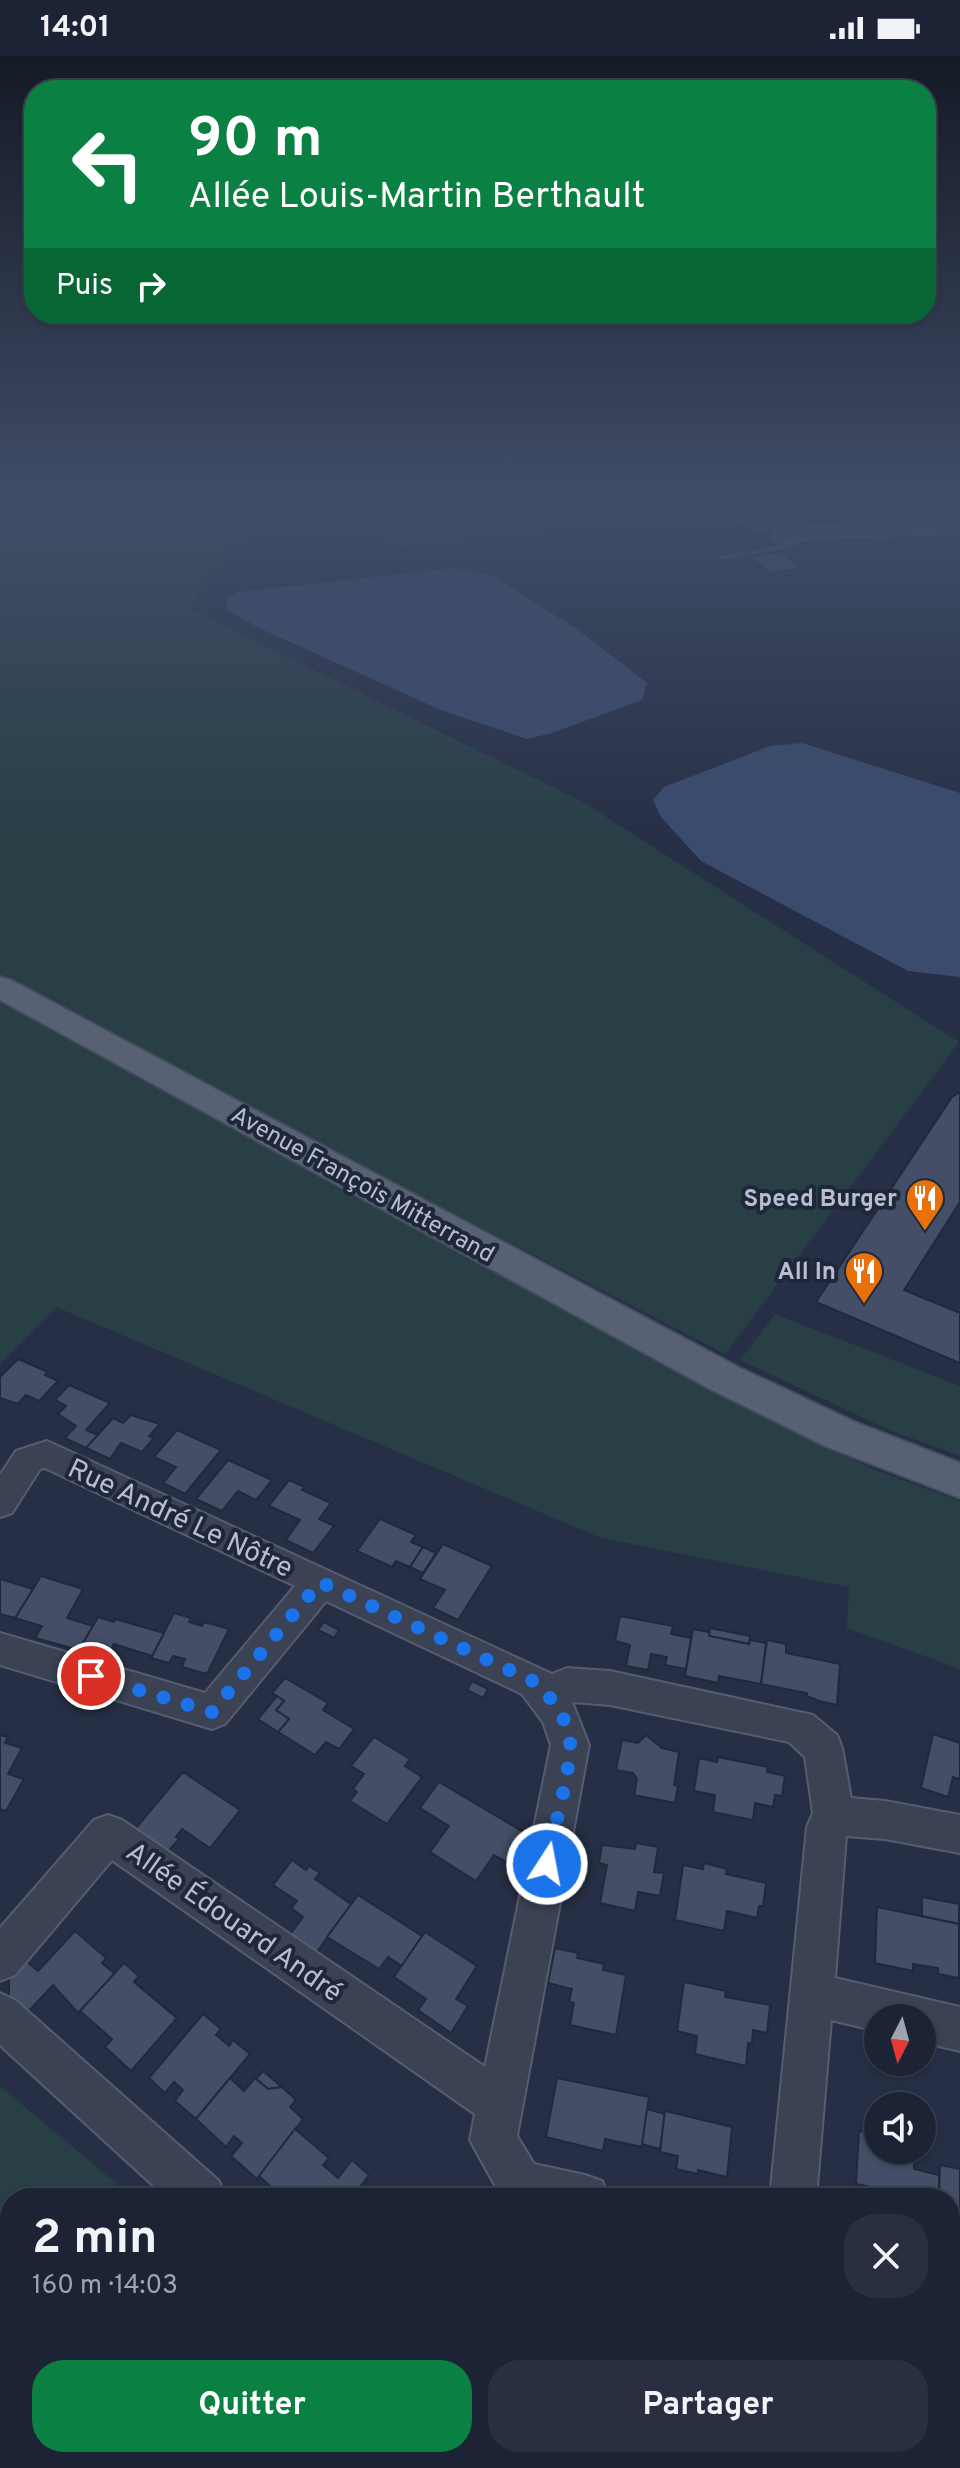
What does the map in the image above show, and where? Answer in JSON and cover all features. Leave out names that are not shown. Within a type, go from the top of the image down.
[{"type":"main road","name":"Avenue François Mitterrand","points":[[0,987],[726,1379],[840,1434],[960,1481]]},
{"type":"street","name":"Rue André Le Nôtre","points":[[0,1503],[28,1460],[47,1454],[535,1682],[550,1696]]},
{"type":"street","points":[[0,1649],[212,1712],[320,1582]]},
{"type":"street","points":[[513,2188],[493,2140],[570,1745],[564,1720],[550,1696],[567,1685],[610,1688],[799,1727],[823,1748],[834,1816],[827,1827],[794,2188]]},
{"type":"street","points":[[834,1816],[885,1820],[960,1834]]},
{"type":"street","name":"Allée Édouard André","points":[[0,1960],[108,1834],[499,2103]]},
{"type":"street","points":[[811,1994],[864,2006]]},
{"type":"street","points":[[0,2015],[191,2188]]},
{"type":"street","points":[[936,2023],[960,2029]]},
{"type":"shaded area","points":[[0,618],[207,618],[581,801],[959,1042],[725,1354],[0,979]]},
{"type":"shaded area","points":[[0,1002],[679,1373],[875,1470],[960,1501],[960,1669],[847,1628],[849,1587],[601,1538],[56,1307],[0,1364]]},
{"type":"shaded area","points":[[775,1314],[960,1386],[960,1456],[887,1429],[740,1360]]},
{"type":"shaded area","points":[[0,2086],[122,2188],[0,2188]]},
{"type":"water","points":[[241,618],[559,618],[647,683],[642,700],[527,739],[443,711]]},
{"type":"water","points":[[802,743],[960,793],[960,977],[908,971],[701,861],[661,817],[653,800],[664,787],[770,746]]},
{"type":"building","points":[[960,1092],[960,1202],[904,1290],[960,1313],[960,1363],[816,1302],[952,1097]]},
{"type":"building","points":[[18,1359],[48,1372],[45,1375],[58,1381],[39,1401],[26,1395],[18,1404],[0,1398],[0,1377]]},
{"type":"building","points":[[69,1385],[110,1403],[86,1430],[98,1435],[86,1448],[65,1438],[76,1426],[58,1414],[66,1406],[55,1400]]},
{"type":"building","points":[[131,1415],[160,1424],[149,1436],[154,1438],[142,1452],[121,1443],[110,1459],[86,1448],[113,1418],[123,1423]]},
{"type":"building","points":[[177,1430],[221,1450],[185,1494],[163,1483],[176,1467],[154,1457]]},
{"type":"building","points":[[228,1460],[272,1480],[256,1500],[238,1491],[222,1511],[196,1499]]},
{"type":"building","points":[[289,1480],[305,1487],[302,1490],[331,1503],[319,1519],[334,1526],[313,1553],[286,1540],[300,1520],[269,1506]]},
{"type":"building","points":[[380,1519],[416,1535],[411,1542],[423,1547],[410,1567],[396,1561],[392,1567],[357,1551]]},
{"type":"building","points":[[443,1544],[492,1566],[458,1620],[433,1608],[445,1590],[420,1579]]},
{"type":"building","points":[[423,1547],[436,1553],[423,1573],[410,1567]]},
{"type":"building","points":[[41,1576],[83,1589],[67,1618],[93,1626],[79,1650],[35,1638],[42,1626],[15,1618]]},
{"type":"building","points":[[0,1579],[33,1589],[15,1618],[0,1614]]},
{"type":"building","points":[[174,1613],[191,1618],[189,1622],[202,1626],[204,1622],[229,1629],[207,1674],[182,1667],[185,1659],[173,1656],[169,1663],[151,1658]]},
{"type":"building","points":[[620,1616],[673,1626],[671,1634],[691,1638],[686,1669],[665,1665],[667,1657],[651,1654],[648,1670],[626,1666],[630,1645],[615,1641]]},
{"type":"building","points":[[98,1617],[164,1633],[152,1656],[114,1644],[101,1667],[74,1659]]},
{"type":"building","points":[[324,1622],[339,1630],[334,1638],[318,1630]]},
{"type":"building","points":[[710,1628],[750,1636],[749,1644],[709,1636]]},
{"type":"building","points":[[693,1629],[709,1632],[709,1636],[749,1644],[750,1640],[766,1643],[761,1684],[719,1676],[718,1683],[685,1676]]},
{"type":"building","points":[[767,1640],[786,1644],[786,1653],[840,1664],[837,1705],[819,1701],[807,1696],[807,1693],[761,1684]]},
{"type":"building","points":[[285,1678],[328,1703],[323,1710],[354,1729],[339,1749],[326,1742],[315,1755],[278,1732],[289,1719],[276,1710],[284,1701],[272,1693]]},
{"type":"building","points":[[472,1681],[488,1689],[483,1698],[467,1690]]},
{"type":"building","points":[[277,1696],[284,1701],[276,1710],[289,1719],[278,1732],[258,1719]]},
{"type":"building","points":[[933,1734],[960,1743],[960,1779],[953,1777],[948,1797],[921,1788]]},
{"type":"building","points":[[0,1735],[8,1737],[5,1743],[22,1748],[8,1774],[24,1779],[6,1811],[0,1809]]},
{"type":"building","points":[[646,1735],[662,1748],[679,1752],[674,1785],[678,1786],[675,1803],[634,1795],[637,1779],[633,1773],[616,1770],[622,1740],[638,1743]]},
{"type":"building","points":[[374,1737],[410,1759],[405,1766],[422,1777],[387,1824],[350,1801],[357,1792],[353,1789],[364,1774],[351,1766]]},
{"type":"building","points":[[718,1757],[768,1767],[767,1772],[785,1776],[782,1796],[775,1795],[773,1807],[755,1803],[753,1820],[713,1812],[715,1795],[694,1791],[699,1758],[717,1762]]},
{"type":"building","points":[[183,1772],[240,1810],[210,1848],[182,1829],[176,1837],[179,1839],[163,1857],[130,1835]]},
{"type":"building","points":[[439,1782],[525,1833],[519,1858],[513,1866],[494,1855],[476,1881],[430,1852],[449,1826],[420,1808]]},
{"type":"building","points":[[636,1843],[658,1847],[654,1872],[664,1873],[660,1896],[638,1892],[635,1911],[600,1903],[607,1865],[599,1863],[602,1845],[635,1849]]},
{"type":"building","points":[[292,1860],[306,1870],[309,1866],[320,1873],[315,1879],[351,1904],[312,1959],[286,1940],[303,1917],[291,1908],[297,1901],[273,1885]]},
{"type":"building","points":[[704,1863],[727,1869],[726,1874],[766,1883],[763,1906],[759,1906],[757,1918],[727,1911],[724,1931],[675,1920],[683,1865],[703,1869]]},
{"type":"building","points":[[358,1895],[422,1936],[402,1966],[388,1957],[379,1969],[327,1937]]},
{"type":"building","points":[[922,1897],[959,1904],[959,1924],[922,1916]]},
{"type":"building","points":[[877,1907],[959,1924],[959,1978],[938,1974],[938,1968],[913,1964],[913,1971],[875,1963]]},
{"type":"building","points":[[75,1931],[106,1958],[102,1963],[115,1974],[78,2013],[53,1985],[27,2013],[9,1996],[9,1979],[25,1960],[38,1971]]},
{"type":"building","points":[[425,1932],[477,1966],[456,1999],[468,2006],[451,2033],[418,2010],[426,1999],[394,1977]]},
{"type":"building","points":[[555,1948],[578,1953],[577,1958],[604,1964],[603,1970],[626,1975],[616,2035],[570,2025],[574,2003],[569,2001],[572,1989],[548,1983]]},
{"type":"building","points":[[124,1963],[139,1976],[134,1982],[177,2018],[131,2071],[105,2047],[112,2039],[80,2011]]},
{"type":"building","points":[[684,1982],[726,1991],[725,1997],[770,2005],[767,2033],[753,2030],[752,2044],[748,2043],[746,2066],[695,2054],[697,2036],[677,2031]]},
{"type":"building","points":[[203,2014],[221,2029],[216,2035],[229,2046],[233,2040],[250,2054],[196,2119],[175,2101],[183,2090],[174,2082],[165,2093],[149,2078]]},
{"type":"building","points":[[263,2071],[282,2087],[268,2089],[256,2079]]},
{"type":"building","points":[[230,2078],[244,2091],[255,2078],[268,2089],[282,2087],[296,2100],[290,2107],[303,2119],[257,2179],[231,2156],[242,2143],[234,2136],[226,2147],[196,2119]]},
{"type":"building","points":[[557,2078],[649,2097],[642,2147],[605,2139],[603,2151],[546,2137]]},
{"type":"building","points":[[647,2109],[665,2114],[660,2149],[642,2144]]},
{"type":"building","points":[[665,2111],[732,2127],[727,2177],[698,2170],[698,2174],[676,2169],[678,2156],[660,2152]]},
{"type":"building","points":[[295,2129],[329,2158],[323,2165],[338,2178],[352,2160],[369,2175],[359,2188],[272,2188],[259,2176]]},
{"type":"building","points":[[859,2131],[864,2132],[864,2164],[914,2164],[914,2169],[939,2175],[939,2188],[875,2188],[856,2184]]},
{"type":"building","points":[[940,2165],[960,2169],[960,2188],[939,2188]]},
{"type":"place","name":"Speed Burger","points":[[925,1232]]},
{"type":"place","name":"All In","points":[[864,1305]]},
{"type":"route","points":[[91,1676],[212,1712],[320,1582],[535,1682],[550,1696],[564,1720],[570,1745],[547,1864]]}]
